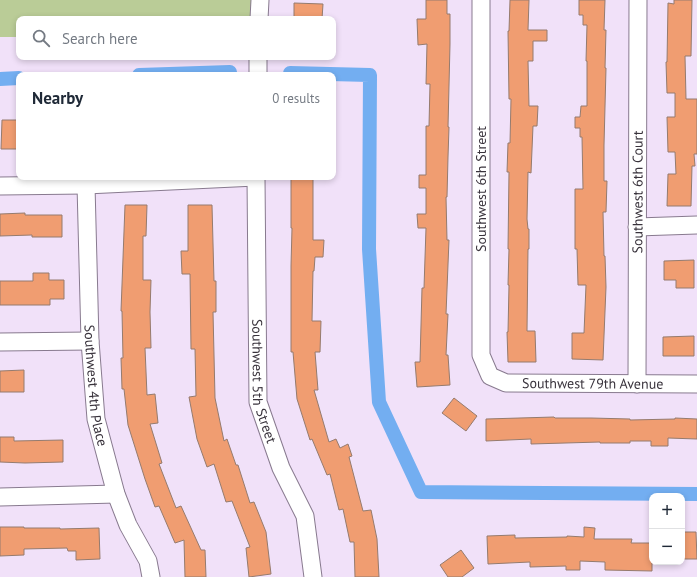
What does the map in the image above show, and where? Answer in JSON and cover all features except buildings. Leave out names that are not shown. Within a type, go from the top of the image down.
[{"type":"street","points":[[259,16],[260,0]]},
{"type":"street","name":"Southwest 6th Street","points":[[481,0],[481,355],[490,376]]},
{"type":"street","name":"Southwest 6th Court","points":[[636,384],[638,0]]},
{"type":"street","points":[[258,60],[258,72]]},
{"type":"street","points":[[0,186],[86,185],[192,180]]},
{"type":"street","name":"Southwest 5th Street","points":[[256,180],[258,402],[281,468],[305,516],[312,577]]},
{"type":"street","name":"Southwest 4th Place","points":[[86,185],[90,341],[96,419],[116,494],[128,525],[148,561],[151,577]]},
{"type":"street","points":[[637,227],[697,225]]},
{"type":"street","points":[[0,342],[90,341]]},
{"type":"street","name":"Southwest 79th Avenue","points":[[490,376],[506,383],[697,384]]},
{"type":"street","points":[[0,497],[116,494]]},
{"type":"green space","points":[[0,0],[252,0],[250,16],[16,16],[16,37],[0,37]]},
{"type":"waterway","points":[[336,74],[370,75],[369,249],[379,402],[421,492],[697,494]]},
{"type":"waterway","points":[[0,79],[16,78]]}]
